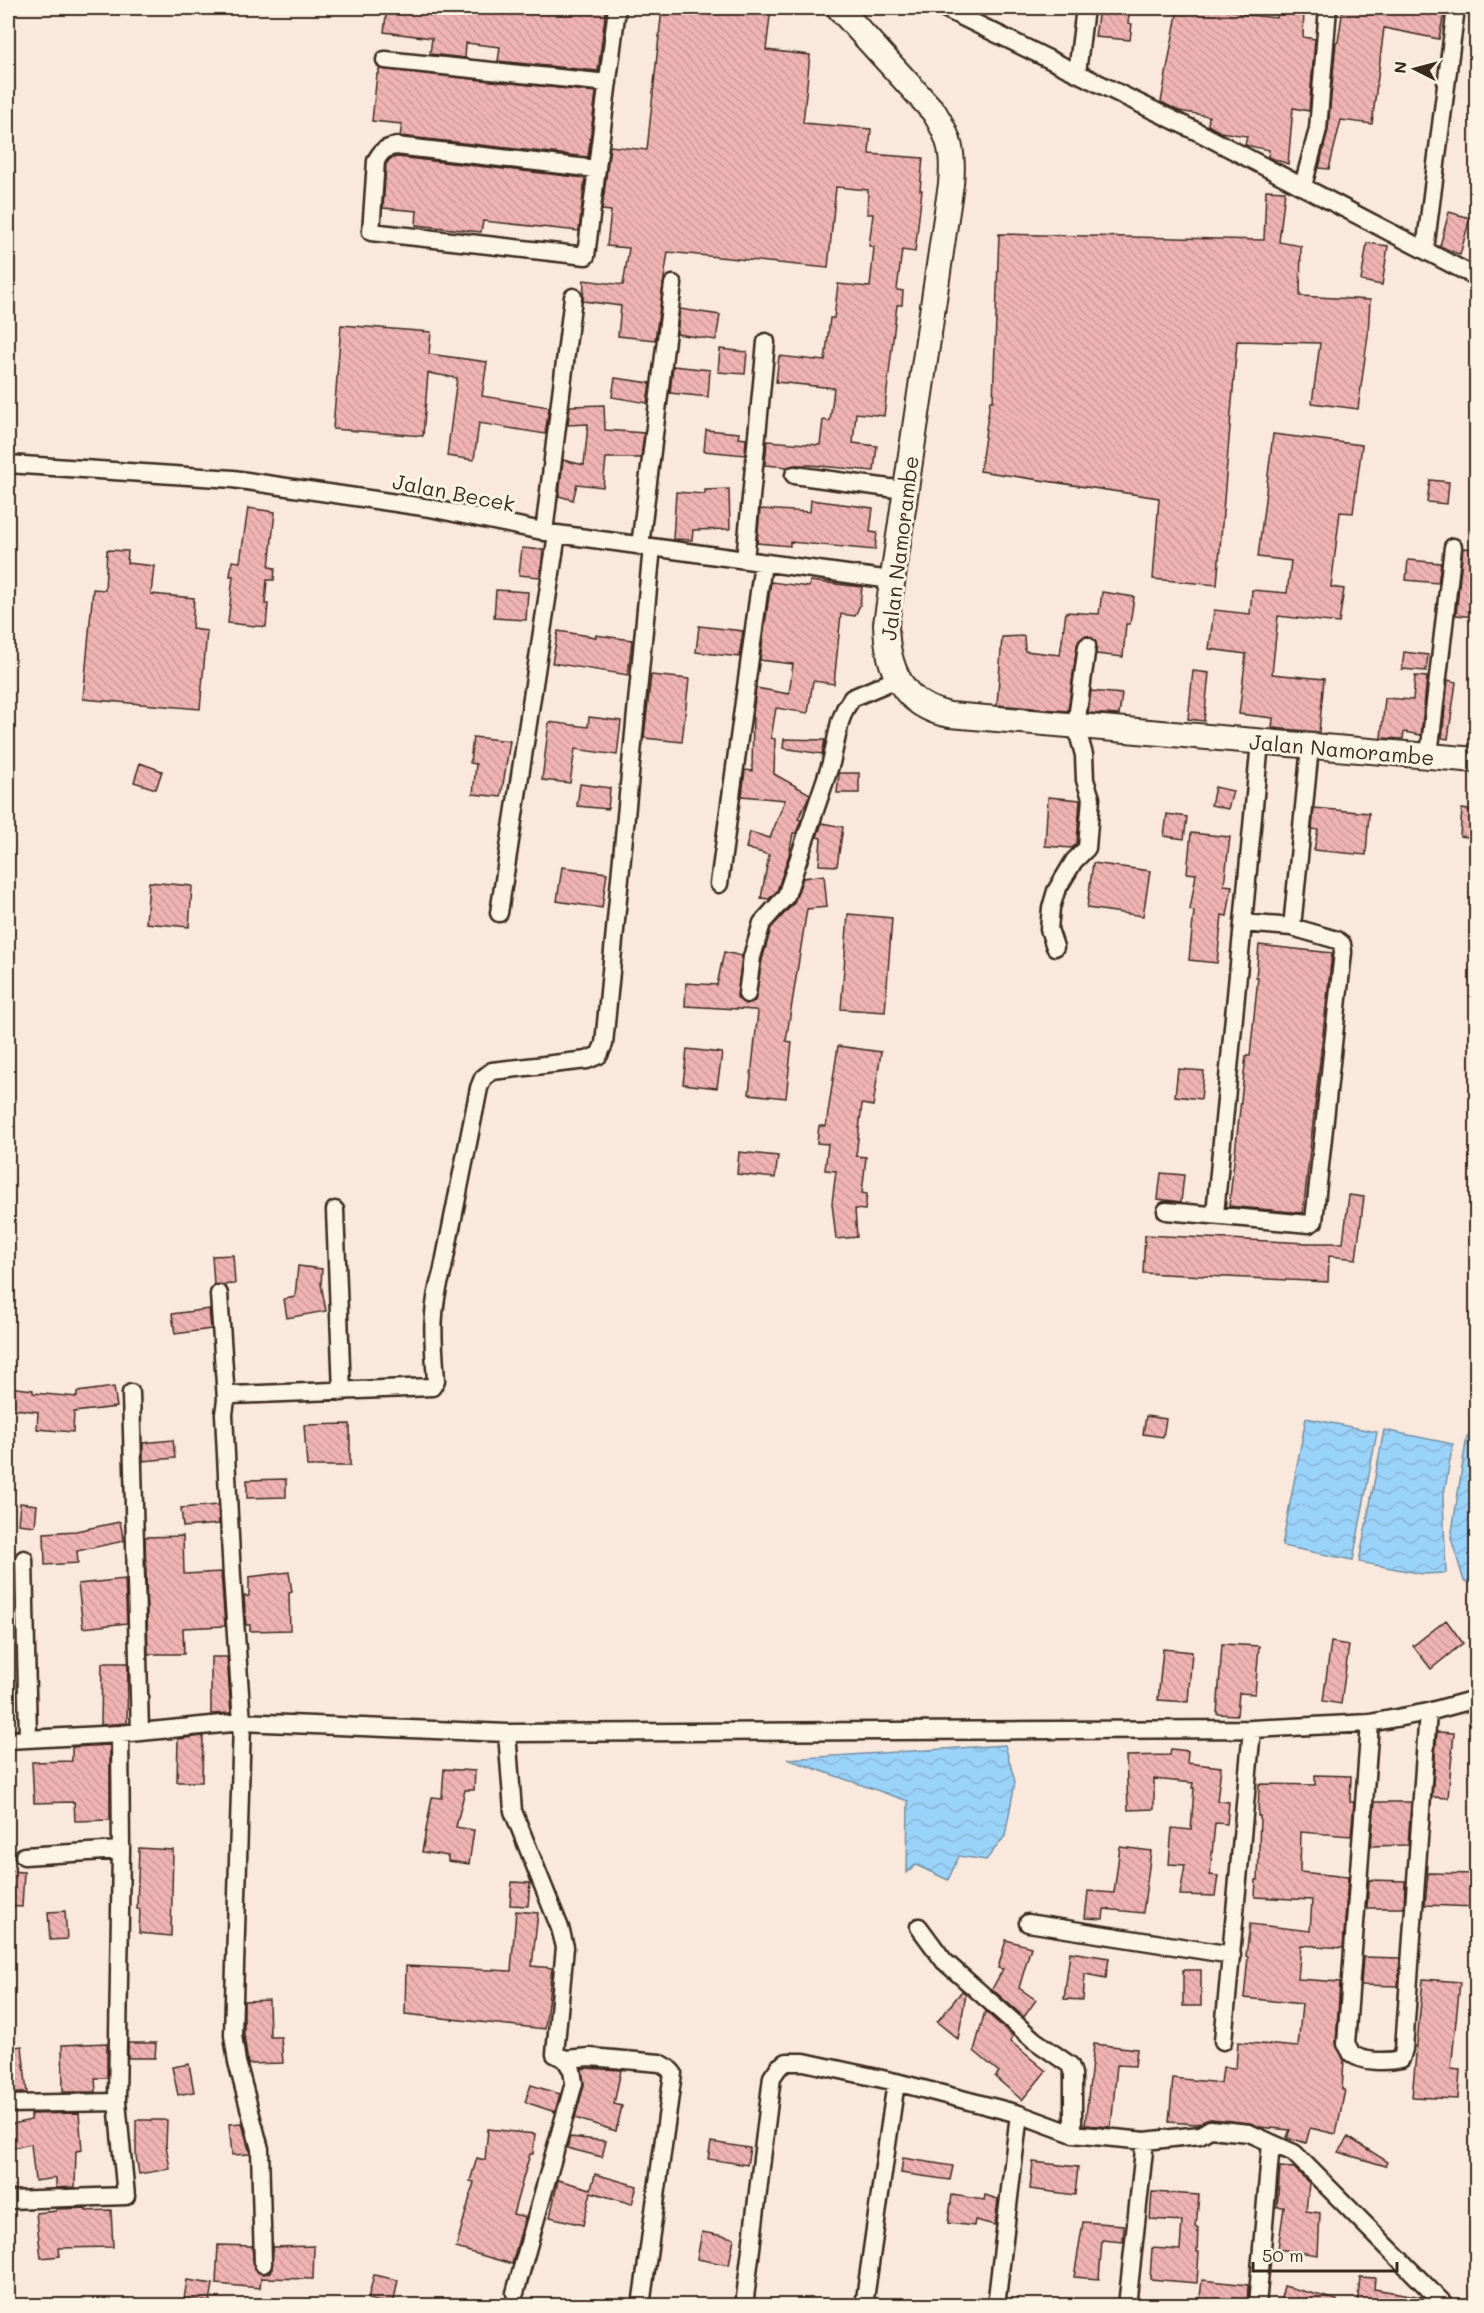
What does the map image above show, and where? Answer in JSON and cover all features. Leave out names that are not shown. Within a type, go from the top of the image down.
[{"type":"main road","name":"Jalan Namorambe","points":[[839,8],[934,112],[945,129],[953,152],[951,184],[886,624],[886,648],[897,679],[917,703],[936,712],[1476,760]]},
{"type":"street","points":[[597,169],[396,146],[388,148],[380,152],[376,161],[371,232],[586,256],[608,83],[617,8]]},
{"type":"street","points":[[944,8],[1303,186],[1476,277]]},
{"type":"street","points":[[1077,73],[1085,8]]},
{"type":"street","points":[[1303,186],[1318,129],[1328,8]]},
{"type":"street","points":[[1425,250],[1456,8]]},
{"type":"street","points":[[385,60],[608,83]]},
{"type":"street","points":[[226,1400],[232,1395],[432,1387],[436,1380],[432,1321],[434,1296],[442,1273],[479,1088],[483,1078],[492,1071],[587,1060],[599,1055],[604,1044],[646,547],[673,284]]},
{"type":"street","points":[[499,913],[550,533],[573,297]]},
{"type":"street","points":[[745,560],[766,342]]},
{"type":"street","name":"Jalan Becek","points":[[8,464],[233,479],[430,508],[550,533],[891,580]]},
{"type":"street","points":[[794,476],[904,490]]},
{"type":"street","points":[[1429,756],[1453,547]]},
{"type":"street","points":[[719,884],[763,563]]},
{"type":"street","points":[[1055,947],[1049,929],[1050,908],[1063,878],[1087,848],[1090,798],[1085,780],[1084,754],[1076,726],[1087,646]]},
{"type":"street","points":[[747,994],[752,957],[762,923],[786,896],[831,763],[844,709],[852,698],[897,679]]},
{"type":"street","points":[[1215,1214],[1260,742]]},
{"type":"street","points":[[1292,927],[1310,747]]},
{"type":"street","points":[[1166,1211],[1308,1224],[1314,1221],[1342,944],[1337,940],[1292,927],[1243,922]]},
{"type":"street","points":[[334,1210],[342,1392]]},
{"type":"street","points":[[219,1294],[226,1400],[224,1414],[232,1577],[242,1722],[233,2035],[237,2062],[260,2149],[263,2264]]},
{"type":"street","points":[[131,1393],[140,1732]]},
{"type":"street","points":[[24,1559],[28,1738]]},
{"type":"street","points":[[8,1740],[120,1734],[242,1722],[507,1733],[1252,1729],[1370,1723],[1428,1712],[1476,1699]]},
{"type":"street","points":[[1370,1723],[1346,2044],[1351,2053],[1363,2058],[1390,2062],[1401,2059],[1404,2049],[1428,1712]]},
{"type":"street","points":[[1223,2041],[1252,1729]]},
{"type":"street","points":[[507,1733],[513,1811],[560,1928],[565,1947],[555,2050],[558,2057],[565,2059],[590,2057],[660,2063],[673,2073],[641,2306]]},
{"type":"street","points":[[8,2200],[126,2196],[117,2102],[121,1850],[120,1734]]},
{"type":"street","points":[[24,1856],[121,1850]]},
{"type":"street","points":[[1028,1923],[1232,1955]]},
{"type":"street","points":[[919,1927],[944,1961],[1034,2040],[1070,2065],[1073,2074],[1073,2134]]},
{"type":"street","points":[[515,2293],[574,2083],[572,2070],[565,2059]]},
{"type":"street","points":[[744,2306],[772,2077],[779,2067],[787,2062],[804,2062],[896,2082],[1019,2114],[1073,2134],[1145,2141],[1200,2135],[1210,2129],[1249,2133],[1294,2153],[1446,2306]]},
{"type":"street","points":[[864,2306],[896,2082]]},
{"type":"street","points":[[8,2104],[117,2102]]},
{"type":"street","points":[[996,2306],[1019,2114]]},
{"type":"street","points":[[1127,2306],[1145,2141]]},
{"type":"street","points":[[1257,2306],[1271,2143]]},
{"type":"water","points":[[1306,1418],[1377,1432],[1353,1560],[1282,1546]]},
{"type":"water","points":[[1384,1430],[1453,1444],[1443,1499],[1446,1573],[1423,1574],[1359,1562]]},
{"type":"water","points":[[1467,1436],[1476,1436],[1476,1583],[1464,1581],[1451,1538]]},
{"type":"water","points":[[1005,1745],[1015,1782],[1005,1836],[986,1860],[959,1856],[948,1880],[916,1865],[907,1873],[908,1801],[787,1759]]},
{"type":"building","points":[[387,8],[591,10],[592,8],[606,8],[598,71],[498,61],[500,47],[466,43],[465,58],[430,54],[432,38],[384,32]]},
{"type":"building","points":[[662,8],[771,8],[766,50],[810,55],[803,123],[871,129],[869,154],[923,158],[915,252],[902,250],[897,290],[903,291],[902,305],[897,305],[884,416],[856,413],[853,443],[877,446],[874,471],[809,465],[788,467],[765,465],[767,441],[820,445],[823,420],[830,421],[834,388],[776,382],[779,356],[825,361],[830,318],[834,318],[838,284],[870,287],[874,247],[869,246],[873,214],[867,214],[868,190],[836,187],[828,268],[668,252],[655,340],[618,336],[621,306],[583,301],[584,280],[623,285],[629,248],[607,246],[611,211],[602,210],[610,146],[647,150]]},
{"type":"building","points":[[1099,8],[1130,8],[1128,23],[1132,24],[1130,40],[1095,37]]},
{"type":"building","points":[[1178,8],[1212,8],[1239,12],[1239,14],[1277,18],[1278,8],[1304,8],[1303,37],[1315,39],[1309,111],[1293,108],[1288,164],[1268,157],[1269,150],[1245,145],[1247,136],[1220,132],[1208,125],[1209,116],[1179,111],[1161,102]]},
{"type":"building","points":[[1343,8],[1445,8],[1439,39],[1384,28],[1372,124],[1341,120],[1329,169],[1319,168],[1328,130],[1336,42],[1338,42]]},
{"type":"building","points":[[379,69],[596,92],[588,157],[400,136],[402,124],[372,121]]},
{"type":"building","points":[[397,157],[585,178],[579,231],[483,221],[481,232],[416,225],[417,211],[383,208],[386,164],[390,159]]},
{"type":"building","points":[[1266,190],[1285,191],[1279,242],[1301,246],[1300,296],[1370,300],[1368,335],[1358,409],[1312,403],[1320,343],[1237,341],[1217,585],[1153,579],[1159,498],[980,471],[990,401],[993,401],[999,234],[1264,240]]},
{"type":"building","points":[[1449,212],[1470,218],[1460,255],[1440,246]]},
{"type":"building","points":[[1367,243],[1388,246],[1382,285],[1361,281]]},
{"type":"building","points":[[680,309],[720,315],[716,340],[677,334]]},
{"type":"building","points":[[341,325],[431,332],[429,354],[487,362],[482,396],[549,407],[545,434],[479,423],[474,460],[447,456],[457,378],[428,373],[423,436],[333,429]]},
{"type":"building","points":[[720,349],[747,352],[745,374],[718,372]]},
{"type":"building","points":[[673,366],[710,370],[708,397],[670,393]]},
{"type":"building","points":[[615,378],[650,383],[647,403],[612,397]]},
{"type":"building","points":[[604,405],[605,430],[644,433],[641,458],[606,458],[603,487],[577,484],[573,500],[559,496],[563,460],[584,465],[588,424],[568,425],[570,406]]},
{"type":"building","points":[[706,430],[739,433],[738,438],[746,439],[745,455],[704,451]]},
{"type":"building","points":[[1273,434],[1362,445],[1353,513],[1340,512],[1331,587],[1344,589],[1339,623],[1278,616],[1272,674],[1324,679],[1319,732],[1272,728],[1273,718],[1239,714],[1246,654],[1209,649],[1214,610],[1250,614],[1252,590],[1287,593],[1291,561],[1258,557]]},
{"type":"building","points":[[1430,480],[1449,482],[1447,504],[1427,502]]},
{"type":"building","points":[[729,489],[730,529],[693,530],[692,540],[673,539],[676,492],[705,494],[705,490]]},
{"type":"building","points":[[811,500],[873,508],[870,532],[877,533],[875,550],[790,542],[790,546],[757,543],[760,509],[810,512]]},
{"type":"building","points":[[248,508],[275,512],[269,567],[275,568],[274,580],[267,580],[266,627],[228,623],[233,576],[230,576],[232,561],[240,562]]},
{"type":"building","points":[[522,548],[543,550],[540,577],[519,575]]},
{"type":"building","points":[[1463,548],[1476,549],[1474,617],[1456,615]]},
{"type":"building","points":[[107,550],[128,551],[127,563],[154,566],[151,594],[194,598],[192,629],[207,631],[200,709],[83,699],[93,589],[105,590]]},
{"type":"building","points":[[1408,560],[1441,563],[1438,583],[1406,580]]},
{"type":"building","points":[[810,581],[862,587],[860,605],[855,616],[841,614],[834,684],[813,681],[808,713],[776,708],[771,738],[775,739],[774,774],[810,794],[798,819],[801,820],[796,833],[793,833],[789,855],[777,891],[769,899],[761,898],[769,855],[746,848],[750,832],[770,838],[785,800],[742,796],[745,770],[752,771],[756,688],[789,694],[793,664],[760,660],[771,582],[809,587]]},
{"type":"building","points":[[496,590],[528,592],[526,620],[494,618]]},
{"type":"building","points":[[1102,592],[1134,597],[1130,624],[1126,624],[1123,657],[1096,654],[1096,642],[1089,636],[1084,636],[1077,645],[1068,711],[997,705],[1002,637],[1024,636],[1025,651],[1060,655],[1066,612],[1099,614]]},
{"type":"building","points":[[699,626],[743,631],[739,657],[696,652]]},
{"type":"building","points":[[558,631],[632,640],[628,675],[552,663]]},
{"type":"building","points":[[1404,652],[1428,655],[1426,671],[1402,669]]},
{"type":"building","points":[[1193,671],[1209,673],[1204,721],[1188,719]]},
{"type":"building","points":[[651,675],[689,679],[682,742],[644,738]]},
{"type":"building","points":[[1415,676],[1427,677],[1421,735],[1404,732],[1403,739],[1381,738],[1385,698],[1413,700]]},
{"type":"building","points":[[1448,680],[1456,682],[1448,739],[1442,738]]},
{"type":"building","points":[[1091,691],[1122,694],[1119,715],[1088,713]]},
{"type":"building","points":[[589,717],[621,721],[617,755],[575,749],[570,783],[542,780],[549,722],[588,727]]},
{"type":"building","points":[[473,737],[510,741],[501,797],[473,794],[476,764],[470,763]]},
{"type":"building","points":[[784,739],[825,740],[822,754],[783,748]]},
{"type":"building","points":[[140,763],[162,771],[156,789],[134,782]]},
{"type":"building","points":[[839,773],[859,773],[859,793],[837,793]]},
{"type":"building","points":[[580,784],[610,788],[608,809],[577,806]]},
{"type":"building","points":[[1215,787],[1233,791],[1228,809],[1211,805]]},
{"type":"building","points":[[1048,797],[1080,800],[1077,843],[1072,848],[1045,846]]},
{"type":"building","points":[[1314,808],[1369,813],[1366,855],[1314,850],[1318,830],[1312,829]]},
{"type":"building","points":[[1462,809],[1476,811],[1476,838],[1460,836]]},
{"type":"building","points":[[1167,814],[1187,817],[1184,839],[1164,836]]},
{"type":"building","points":[[822,823],[843,827],[837,866],[819,865],[821,838],[817,837]]},
{"type":"building","points":[[1191,833],[1230,837],[1224,885],[1232,886],[1227,916],[1222,915],[1217,963],[1189,960],[1194,911],[1190,910],[1196,874],[1187,873]]},
{"type":"building","points":[[1093,863],[1150,871],[1143,916],[1087,908]]},
{"type":"building","points":[[562,867],[607,873],[602,908],[557,901]]},
{"type":"building","points":[[824,875],[827,907],[807,909],[786,1041],[792,1042],[786,1098],[749,1094],[758,1012],[685,1006],[686,983],[717,985],[724,952],[742,956],[737,997],[745,1004],[755,1001],[762,960],[771,928],[794,903],[803,878]]},
{"type":"building","points":[[149,882],[192,886],[189,927],[146,923]]},
{"type":"building","points":[[848,914],[892,918],[885,1012],[841,1009]]},
{"type":"building","points":[[1259,945],[1332,953],[1303,1213],[1229,1206],[1246,1056],[1250,1056]]},
{"type":"building","points":[[838,1046],[881,1052],[873,1106],[862,1104],[856,1156],[866,1157],[862,1193],[867,1194],[865,1210],[855,1209],[857,1237],[836,1239],[832,1203],[836,1171],[825,1170],[828,1144],[817,1143],[819,1126],[826,1126]]},
{"type":"building","points":[[687,1049],[722,1053],[717,1088],[683,1084]]},
{"type":"building","points":[[1178,1069],[1204,1071],[1201,1099],[1175,1096]]},
{"type":"building","points":[[739,1152],[778,1156],[775,1178],[737,1174]]},
{"type":"building","points":[[1161,1173],[1184,1175],[1181,1202],[1158,1199]]},
{"type":"building","points":[[1349,1195],[1364,1197],[1356,1259],[1329,1256],[1328,1282],[1143,1273],[1145,1235],[1343,1243]]},
{"type":"building","points":[[233,1255],[235,1284],[214,1285],[212,1256]]},
{"type":"building","points":[[298,1266],[322,1269],[321,1284],[326,1311],[287,1318],[284,1299],[295,1297]]},
{"type":"building","points":[[209,1309],[211,1329],[175,1334],[172,1314]]},
{"type":"building","points":[[8,1387],[33,1390],[33,1393],[77,1397],[77,1392],[114,1387],[117,1407],[74,1412],[73,1432],[37,1429],[38,1412],[8,1408]]},
{"type":"building","points":[[1146,1416],[1166,1419],[1163,1437],[1143,1434]]},
{"type":"building","points":[[350,1424],[350,1466],[307,1466],[304,1425]]},
{"type":"building","points":[[173,1440],[175,1458],[143,1461],[143,1443]]},
{"type":"building","points":[[286,1479],[286,1497],[247,1498],[247,1480]]},
{"type":"building","points":[[20,1503],[37,1505],[35,1526],[18,1524]]},
{"type":"building","points":[[218,1505],[219,1524],[183,1527],[181,1508]]},
{"type":"building","points":[[120,1522],[124,1541],[77,1551],[78,1563],[45,1565],[44,1533],[76,1531]]},
{"type":"building","points":[[183,1536],[184,1574],[221,1572],[225,1626],[183,1628],[184,1654],[148,1654],[145,1537]]},
{"type":"building","points":[[289,1572],[292,1592],[289,1593],[290,1630],[250,1631],[250,1625],[246,1625],[244,1596],[249,1596],[249,1577]]},
{"type":"building","points":[[125,1579],[127,1623],[83,1628],[78,1584]]},
{"type":"building","points":[[1446,1620],[1463,1643],[1431,1669],[1413,1646]]},
{"type":"building","points":[[1331,1642],[1349,1645],[1341,1704],[1323,1701]]},
{"type":"building","points":[[1222,1644],[1259,1646],[1255,1694],[1239,1693],[1237,1715],[1217,1714]]},
{"type":"building","points":[[1163,1649],[1192,1652],[1188,1702],[1158,1700]]},
{"type":"building","points":[[211,1657],[227,1657],[231,1713],[211,1714]]},
{"type":"building","points":[[102,1663],[128,1663],[127,1723],[101,1725]]},
{"type":"building","points":[[1437,1732],[1454,1733],[1448,1798],[1432,1797]]},
{"type":"building","points":[[203,1736],[202,1782],[177,1782],[178,1739]]},
{"type":"building","points":[[110,1745],[110,1820],[75,1821],[74,1802],[34,1803],[32,1762],[72,1761],[72,1747]]},
{"type":"building","points":[[1171,1749],[1188,1751],[1187,1763],[1221,1767],[1217,1801],[1229,1802],[1227,1824],[1215,1823],[1210,1875],[1218,1876],[1215,1896],[1180,1895],[1185,1865],[1169,1864],[1172,1828],[1191,1830],[1193,1783],[1154,1779],[1154,1809],[1128,1810],[1126,1756],[1170,1755]]},
{"type":"building","points":[[444,1769],[475,1771],[474,1790],[465,1790],[456,1827],[474,1830],[469,1864],[448,1861],[448,1856],[422,1852],[432,1797],[442,1798]]},
{"type":"building","points":[[1315,1775],[1351,1776],[1350,1802],[1354,1802],[1351,1836],[1301,1832],[1300,1872],[1348,1877],[1343,1948],[1301,1945],[1298,1979],[1340,1982],[1336,2043],[1344,2060],[1342,2090],[1345,2090],[1336,2134],[1310,2128],[1306,2143],[1287,2137],[1290,2130],[1260,2127],[1250,2123],[1211,2119],[1197,2124],[1169,2122],[1173,2078],[1221,2083],[1223,2067],[1236,2068],[1238,2042],[1298,2047],[1302,2004],[1244,1998],[1248,1957],[1246,1956],[1250,1924],[1310,1931],[1312,1900],[1255,1897],[1256,1880],[1258,1880],[1259,1784],[1315,1785]]},
{"type":"building","points":[[1375,1802],[1411,1802],[1408,1845],[1371,1846]]},
{"type":"building","points":[[1120,1847],[1151,1851],[1143,1913],[1104,1909],[1103,1919],[1085,1918],[1088,1891],[1114,1893]]},
{"type":"building","points":[[139,1848],[173,1850],[171,1936],[139,1933],[140,1909],[137,1909]]},
{"type":"building","points":[[8,1871],[24,1872],[22,1907],[8,1906]]},
{"type":"building","points":[[1428,1873],[1476,1874],[1475,1907],[1425,1905]]},
{"type":"building","points":[[1369,1880],[1405,1881],[1404,1908],[1367,1908]]},
{"type":"building","points":[[512,1882],[530,1883],[528,1906],[510,1905]]},
{"type":"building","points":[[65,1911],[67,1939],[50,1940],[48,1912]]},
{"type":"building","points":[[516,1911],[538,1913],[532,1966],[552,1968],[545,2029],[405,2014],[406,1966],[511,1971]]},
{"type":"building","points":[[1006,1940],[1031,1947],[1019,1988],[1036,2000],[1024,2017],[992,1989],[1003,1969],[998,1968]]},
{"type":"building","points":[[1070,1952],[1109,1958],[1106,1978],[1085,1974],[1083,2000],[1064,1999]]},
{"type":"building","points":[[1363,1957],[1400,1958],[1398,1986],[1361,1985]]},
{"type":"building","points":[[1183,1970],[1201,1970],[1201,2006],[1183,2006]]},
{"type":"building","points":[[1423,1979],[1460,1982],[1451,2069],[1460,2070],[1458,2099],[1412,2097]]},
{"type":"building","points":[[962,1991],[966,1994],[958,2039],[937,2022]]},
{"type":"building","points":[[269,2000],[270,2037],[281,2037],[283,2063],[248,2064],[244,2034],[244,2001]]},
{"type":"building","points":[[985,2011],[1013,2036],[1010,2041],[1046,2071],[1022,2100],[995,2077],[999,2072],[974,2051]]},
{"type":"building","points":[[107,2043],[107,2078],[95,2078],[96,2092],[63,2092],[62,2045]]},
{"type":"building","points":[[128,2043],[156,2043],[155,2058],[128,2058]]},
{"type":"building","points":[[1094,2044],[1137,2049],[1135,2066],[1117,2065],[1111,2127],[1085,2125]]},
{"type":"building","points":[[22,2046],[27,2093],[9,2093],[8,2048]]},
{"type":"building","points":[[189,2064],[194,2092],[178,2095],[172,2067]]},
{"type":"building","points":[[582,2068],[621,2070],[614,2104],[622,2106],[616,2131],[575,2118],[584,2085]]},
{"type":"building","points":[[531,2085],[560,2094],[555,2112],[525,2102]]},
{"type":"building","points":[[79,2113],[82,2150],[76,2151],[75,2187],[56,2188],[56,2178],[35,2181],[31,2144],[8,2149],[8,2125],[31,2120],[31,2114]]},
{"type":"building","points":[[136,2120],[167,2120],[166,2145],[170,2169],[139,2174],[136,2156]]},
{"type":"building","points":[[242,2123],[250,2154],[232,2155],[229,2124]]},
{"type":"building","points":[[488,2129],[535,2134],[533,2154],[530,2154],[513,2214],[525,2217],[512,2264],[456,2248],[474,2182],[470,2181],[477,2158],[485,2160]]},
{"type":"building","points":[[570,2137],[606,2141],[602,2157],[567,2148]]},
{"type":"building","points":[[1348,2137],[1388,2162],[1386,2166],[1338,2152]]},
{"type":"building","points":[[711,2142],[750,2148],[747,2165],[708,2159]]},
{"type":"building","points":[[903,2158],[953,2166],[950,2180],[901,2173]]},
{"type":"building","points":[[1033,2162],[1078,2167],[1075,2195],[1030,2189]]},
{"type":"building","points":[[1280,2167],[1294,2168],[1309,2183],[1306,2211],[1320,2213],[1318,2255],[1278,2249],[1284,2207],[1277,2207]]},
{"type":"building","points":[[595,2174],[637,2186],[632,2204],[591,2192],[583,2225],[550,2217],[558,2180],[591,2189]]},
{"type":"building","points":[[1152,2192],[1199,2195],[1196,2227],[1198,2227],[1197,2252],[1199,2252],[1197,2283],[1150,2279],[1152,2248],[1180,2250],[1182,2221],[1150,2219]]},
{"type":"building","points":[[952,2195],[984,2200],[985,2195],[998,2199],[995,2225],[975,2220],[974,2226],[948,2223]]},
{"type":"building","points":[[86,2208],[86,2211],[111,2210],[113,2247],[59,2248],[60,2256],[41,2258],[36,2213],[56,2211],[56,2209]]},
{"type":"building","points":[[1083,2222],[1124,2225],[1123,2242],[1102,2240],[1099,2279],[1074,2277]]},
{"type":"building","points":[[702,2232],[734,2238],[729,2265],[697,2259]]},
{"type":"building","points":[[218,2245],[252,2246],[254,2269],[263,2274],[269,2273],[272,2268],[273,2247],[314,2246],[313,2279],[261,2278],[260,2288],[216,2284]]},
{"type":"building","points":[[374,2275],[398,2280],[393,2305],[368,2299]]},
{"type":"building","points":[[1360,2277],[1375,2278],[1374,2289],[1422,2297],[1423,2306],[1357,2306]]},
{"type":"building","points":[[187,2280],[213,2284],[210,2302],[184,2299]]},
{"type":"building","points":[[1202,2280],[1248,2285],[1247,2306],[1199,2306]]},
{"type":"building","points":[[1284,2286],[1337,2300],[1336,2306],[1279,2306]]}]
